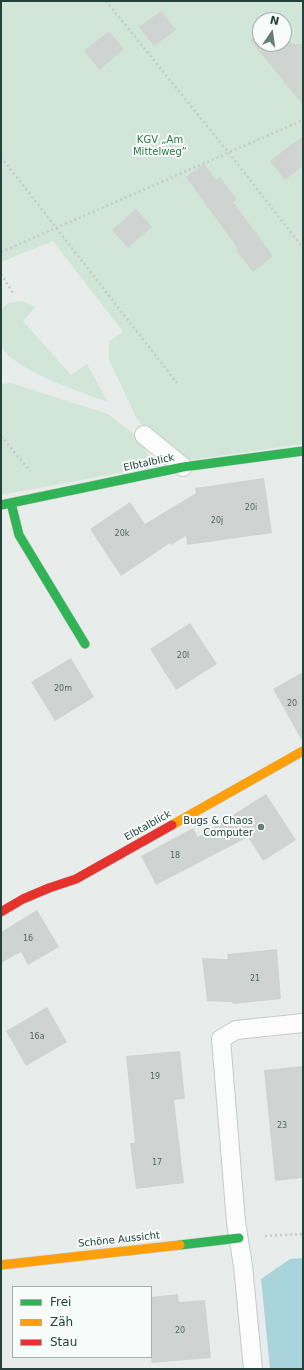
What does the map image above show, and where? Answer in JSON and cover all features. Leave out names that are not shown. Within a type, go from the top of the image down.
[{"type":"street","name":"Elbtalblick","points":[[1,505],[183,466],[303,451]]},
{"type":"street","points":[[11,504],[19,535],[85,644]]},
{"type":"street","name":"Elbtalblick","points":[[1,912],[23,899],[76,879],[303,751]]},
{"type":"street","name":"Schöne Aussicht","points":[[1,1265],[239,1238]]},
{"type":"lane","points":[[144,435],[183,466]]},
{"type":"lane","points":[[253,1369],[220,1039],[236,1030],[303,1023]]},
{"type":"path","points":[[106,1],[228,152],[303,248]]},
{"type":"path","points":[[1,252],[303,120]]},
{"type":"path","points":[[1,157],[176,383]]},
{"type":"path","points":[[1,274],[13,293]]},
{"type":"path","points":[[1,436],[48,495]]},
{"type":"path","points":[[239,1238],[303,1234]]},
{"type":"green space","name":"KGV „Am Mittelweg“","points":[[1,1],[303,1],[303,444],[190,460],[148,432],[137,419],[109,360],[109,341],[123,332],[53,241],[1,262]]},
{"type":"green space","points":[[22,301],[36,307],[23,321],[71,375],[87,364],[108,402],[48,379],[17,362],[7,353],[1,344],[1,310],[8,303]]},
{"type":"green space","points":[[11,383],[108,414],[136,436],[156,466],[1,495],[1,384]]},
{"type":"water","points":[[303,1258],[303,1369],[270,1369],[261,1279],[290,1259]]},
{"type":"building","points":[[161,11],[176,30],[154,46],[139,27]]},
{"type":"building","points":[[109,31],[124,49],[100,70],[84,51]]},
{"type":"building","points":[[292,44],[303,44],[303,105],[260,52],[292,52]]},
{"type":"building","points":[[303,136],[303,166],[285,180],[270,161]]},
{"type":"building","points":[[204,164],[216,180],[220,177],[237,200],[233,202],[273,256],[253,272],[236,250],[238,249],[186,177]]},
{"type":"building","points":[[136,209],[152,227],[128,248],[112,230]]},
{"type":"building","points":[[264,478],[272,533],[187,545],[186,536],[171,545],[170,543],[121,576],[90,529],[130,502],[145,524],[196,493],[195,488]]},
{"type":"building","points":[[190,623],[217,664],[176,690],[150,649]]},
{"type":"building","points":[[71,658],[94,697],[55,721],[31,682]]},
{"type":"building","points":[[303,672],[303,739],[301,739],[273,689]]},
{"type":"building","points":[[266,794],[296,840],[263,861],[248,837],[156,885],[141,856],[193,828],[198,837]]},
{"type":"building","points":[[37,910],[59,947],[28,965],[21,952],[1,963],[1,932]]},
{"type":"building","points":[[277,949],[281,999],[233,1004],[232,1002],[207,1001],[202,958],[228,959],[227,954]]},
{"type":"building","points":[[47,1007],[67,1042],[26,1066],[6,1031]]},
{"type":"building","points":[[180,1051],[185,1099],[174,1100],[184,1183],[136,1189],[130,1143],[135,1143],[126,1056]]},
{"type":"building","points":[[303,1066],[303,1178],[275,1181],[264,1070]]},
{"type":"building","points":[[178,1294],[179,1302],[205,1300],[211,1358],[151,1363],[152,1297]]},
{"type":"traffic: fast","points":[[1,505],[183,467],[303,451]]},
{"type":"traffic: fast","points":[[11,503],[19,535],[85,644]]},
{"type":"traffic: fast","points":[[180,1245],[239,1238]]},
{"type":"traffic: slow","points":[[172,825],[303,751]]},
{"type":"traffic: slow","points":[[1,1265],[180,1245]]},
{"type":"traffic: jam","points":[[1,912],[23,899],[76,879],[172,825]]},
{"type":"place","name":"Bugs & Chaos Computer","points":[[261,827]]}]
